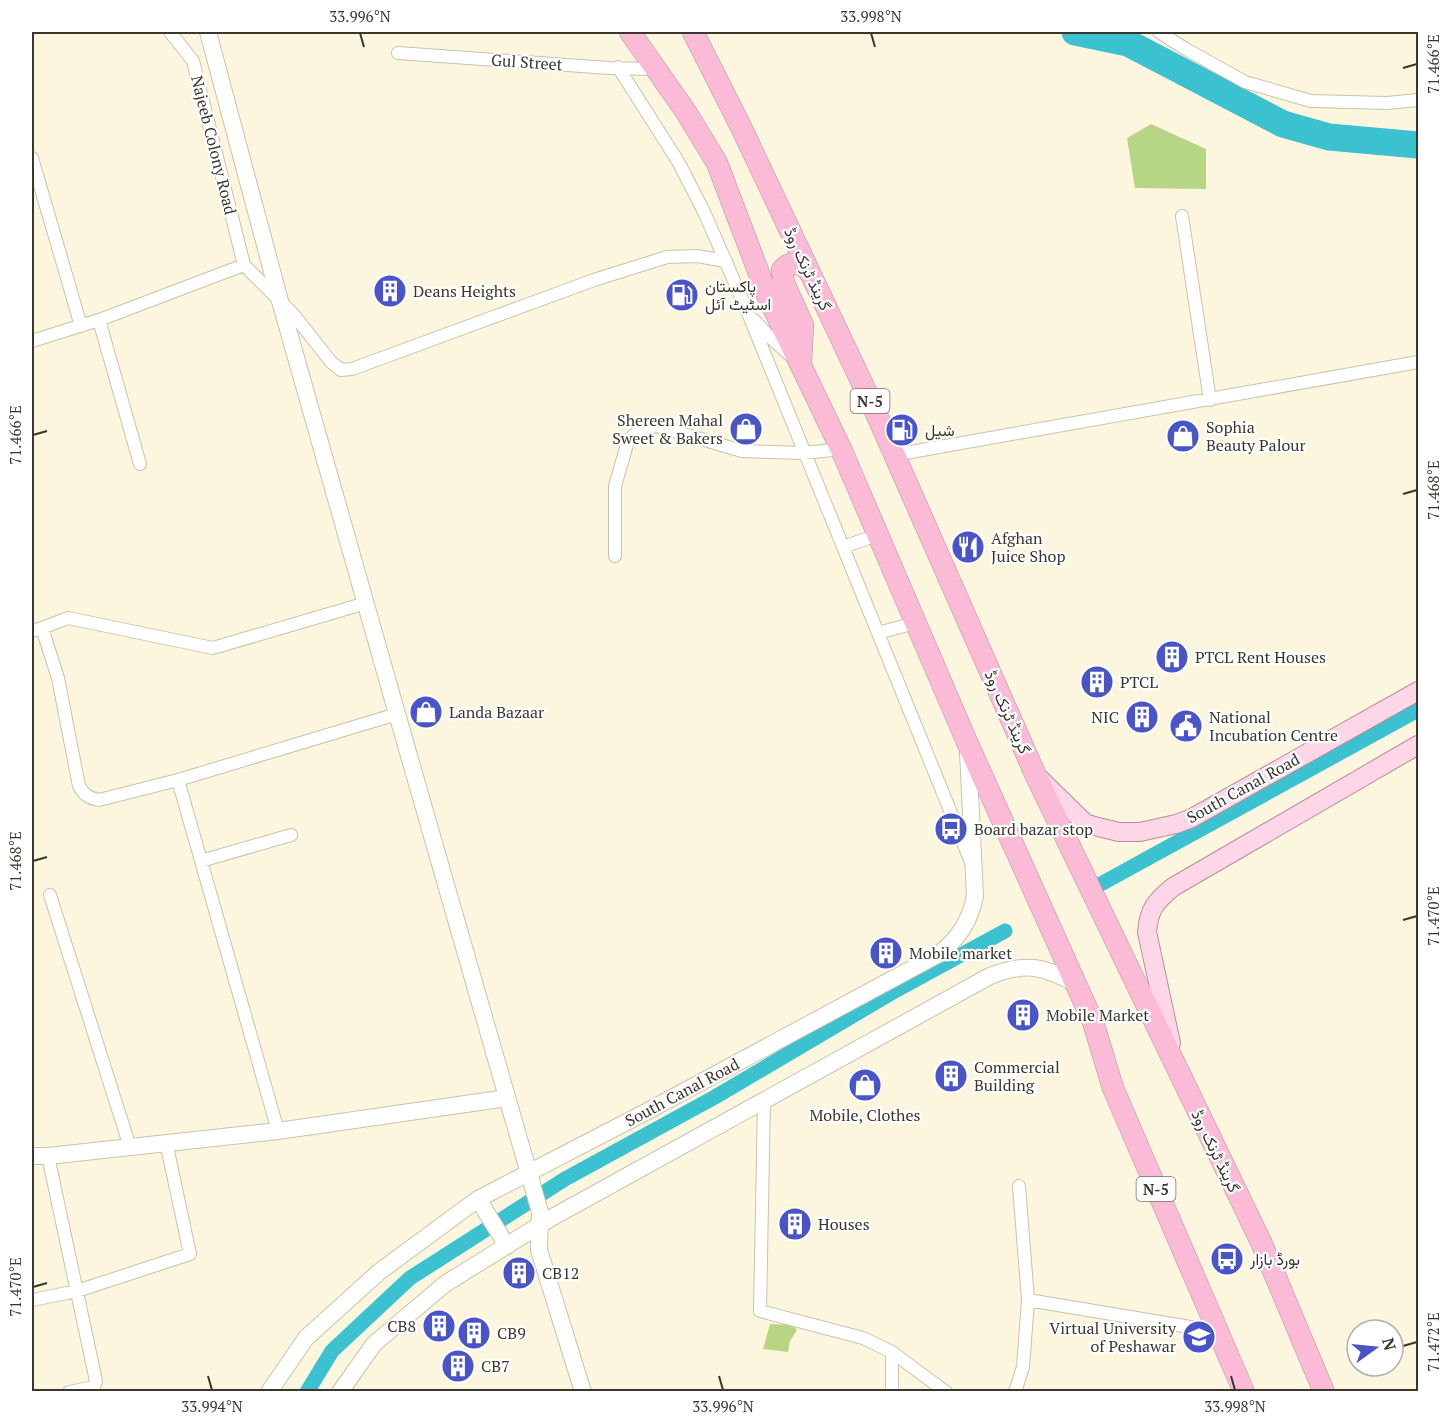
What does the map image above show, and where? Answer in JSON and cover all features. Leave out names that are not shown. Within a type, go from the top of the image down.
[{"type":"highway","name":"N-5","points":[[630,32],[686,112],[717,163],[768,297],[841,449],[967,742],[1059,946],[1065,979],[1093,1022],[1113,1088],[1244,1392]]},
{"type":"highway","name":"گرینڈ ٹرنک روڈ","points":[[693,32],[741,127],[894,455],[1036,776],[1261,1242],[1324,1392]]},
{"type":"highway","points":[[801,364],[803,325],[784,283],[782,270],[787,265],[795,263],[809,271]]},
{"type":"main road","points":[[208,32],[280,301],[528,1174],[540,1218],[539,1250],[583,1392]]},
{"type":"main road","name":"South Canal Road","points":[[1036,776],[1085,823],[1119,832],[1159,829],[1192,818],[1419,691]]},
{"type":"main road","name":"South Canal Road","points":[[269,1392],[306,1338],[379,1272],[479,1200],[939,954],[953,943],[966,925],[975,896],[976,874],[967,742]]},
{"type":"main road","points":[[1176,1069],[1147,932],[1149,916],[1154,905],[1173,887],[1419,745]]},
{"type":"main road","points":[[340,1392],[374,1344],[445,1284],[506,1244],[540,1218],[764,1100],[990,976],[1018,967],[1035,966],[1065,979]]},
{"type":"main road","points":[[40,1156],[278,1131],[507,1098]]},
{"type":"main road","points":[[479,1200],[506,1244]]},
{"type":"street","name":"Najeeb Colony Road","points":[[170,32],[193,61],[244,266]]},
{"type":"street","points":[[1160,32],[1245,82],[1311,101],[1387,103],[1419,100]]},
{"type":"street","name":"Gul Street","points":[[398,52],[609,68],[655,69]]},
{"type":"street","points":[[618,67],[679,163],[726,261],[976,874]]},
{"type":"street","points":[[32,158],[81,326]]},
{"type":"street","points":[[1182,216],[1210,400]]},
{"type":"street","points":[[32,341],[99,320],[244,266],[280,301],[331,362],[341,370],[352,369],[594,279],[667,257],[697,256],[726,261]]},
{"type":"street","points":[[748,313],[770,337],[801,364]]},
{"type":"street","points":[[99,320],[140,464]]},
{"type":"street","points":[[894,455],[1419,362]]},
{"type":"street","points":[[615,556],[615,486],[628,441],[640,429],[657,426],[742,451],[804,453],[841,449]]},
{"type":"street","points":[[843,547],[878,535]]},
{"type":"street","points":[[366,603],[213,648],[68,618],[37,629],[58,678],[80,786],[85,796],[99,800],[178,780],[397,714]]},
{"type":"street","points":[[878,633],[915,623]]},
{"type":"street","points":[[178,780],[278,1131]]},
{"type":"street","points":[[201,861],[291,835]]},
{"type":"street","points":[[50,895],[130,1147]]},
{"type":"street","points":[[764,1100],[760,1311],[863,1338],[892,1352],[945,1392]]},
{"type":"street","points":[[32,1300],[77,1291],[190,1254],[166,1142]]},
{"type":"street","points":[[40,1156],[77,1291],[96,1384],[94,1387],[69,1392]]},
{"type":"street","points":[[1015,1392],[1023,1367],[1028,1300],[1019,1186]]},
{"type":"street","points":[[1028,1300],[1208,1330]]},
{"type":"street","points":[[892,1352],[892,1392]]},
{"type":"green space","points":[[1151,124],[1206,149],[1206,189],[1135,188],[1127,138]]},
{"type":"green space","points":[[770,1324],[792,1325],[797,1330],[790,1341],[788,1352],[763,1349]]},
{"type":"waterway","points":[[1075,32],[1128,43],[1283,124],[1329,137],[1418,145]]},
{"type":"waterway","points":[[1099,885],[1418,710]]},
{"type":"waterway","points":[[307,1392],[332,1351],[410,1278],[565,1179],[715,1097],[893,992],[1005,931]]},
{"type":"place","name":"Deans Heights","points":[[390,291]]},
{"type":"place","name":"پاکستان اسٹیٹ آئل","points":[[682,295]]},
{"type":"place","name":"Shereen Mahal Sweet & Bakers","points":[[746,429]]},
{"type":"place","name":"شیل","points":[[902,430]]},
{"type":"place","name":"Sophia Beauty Palour","points":[[1183,436]]},
{"type":"place","name":"Afghan Juice Shop","points":[[968,547]]},
{"type":"place","name":"PTCL Rent Houses","points":[[1172,657]]},
{"type":"place","name":"PTCL","points":[[1097,682]]},
{"type":"place","name":"Landa Bazaar","points":[[426,712]]},
{"type":"place","name":"NIC","points":[[1142,717]]},
{"type":"place","name":"National Incubation Centre","points":[[1186,726]]},
{"type":"place","name":"Board bazar stop","points":[[951,829]]},
{"type":"place","name":"Mobile market","points":[[886,953]]},
{"type":"place","name":"Mobile Market","points":[[1023,1015]]},
{"type":"place","name":"Commercial Building","points":[[951,1076]]},
{"type":"place","name":"Mobile, Clothes","points":[[865,1085]]},
{"type":"place","name":"Houses","points":[[795,1224]]},
{"type":"place","name":"بورڈ بازار","points":[[1227,1259]]},
{"type":"place","name":"CB12","points":[[519,1273]]},
{"type":"place","name":"CB8","points":[[439,1326]]},
{"type":"place","name":"CB9","points":[[474,1333]]},
{"type":"place","name":"Virtual University of Peshawar","points":[[1199,1337]]},
{"type":"place","name":"CB7","points":[[458,1366]]}]
